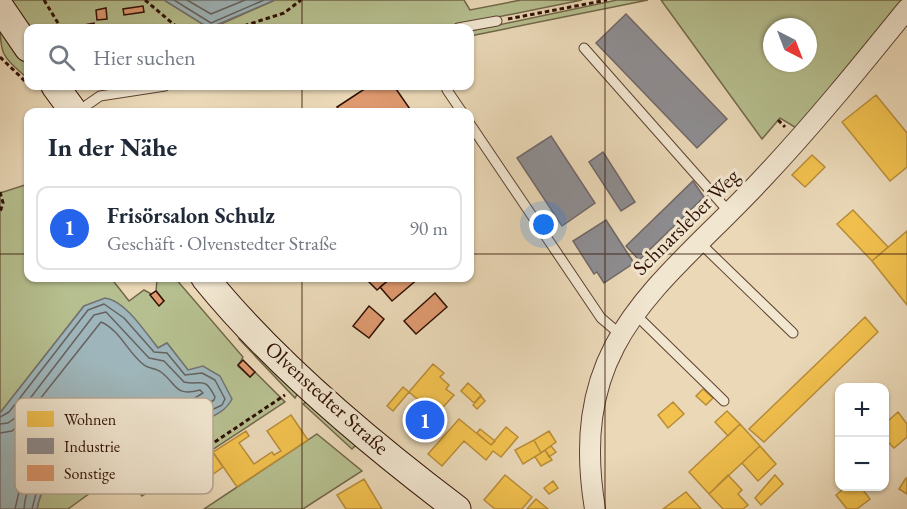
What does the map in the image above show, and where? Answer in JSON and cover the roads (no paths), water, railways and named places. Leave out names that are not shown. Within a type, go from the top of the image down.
[{"type":"main road","points":[[0,7],[24,42]]},
{"type":"main road","points":[[58,90],[73,108]]},
{"type":"main road","name":"Olvenstedter Straße","points":[[209,282],[274,353],[339,412],[457,509]]},
{"type":"street","name":"Schnarsleber Weg","points":[[595,509],[588,458],[590,424],[598,386],[633,313],[672,267],[729,212],[813,123],[907,9]]},
{"type":"lane","points":[[474,25],[497,21]]},
{"type":"lane","points":[[584,48],[729,212]]},
{"type":"lane","points":[[82,108],[100,96],[139,90]]},
{"type":"lane","points":[[447,90],[459,108]]},
{"type":"lane","points":[[474,130],[601,318],[621,335]]},
{"type":"lane","points":[[699,242],[793,333]]},
{"type":"lane","points":[[633,313],[724,401]]},
{"type":"water","points":[[164,0],[275,0],[218,24],[203,24]]},
{"type":"water","points":[[105,298],[113,300],[128,311],[158,348],[167,343],[188,370],[203,366],[220,376],[232,399],[224,409],[213,416],[213,398],[15,398],[15,494],[41,494],[37,509],[0,509],[0,413],[84,306]]},
{"type":"place","name":"Frisörsalon Schulz","points":[[425,420]]}]
